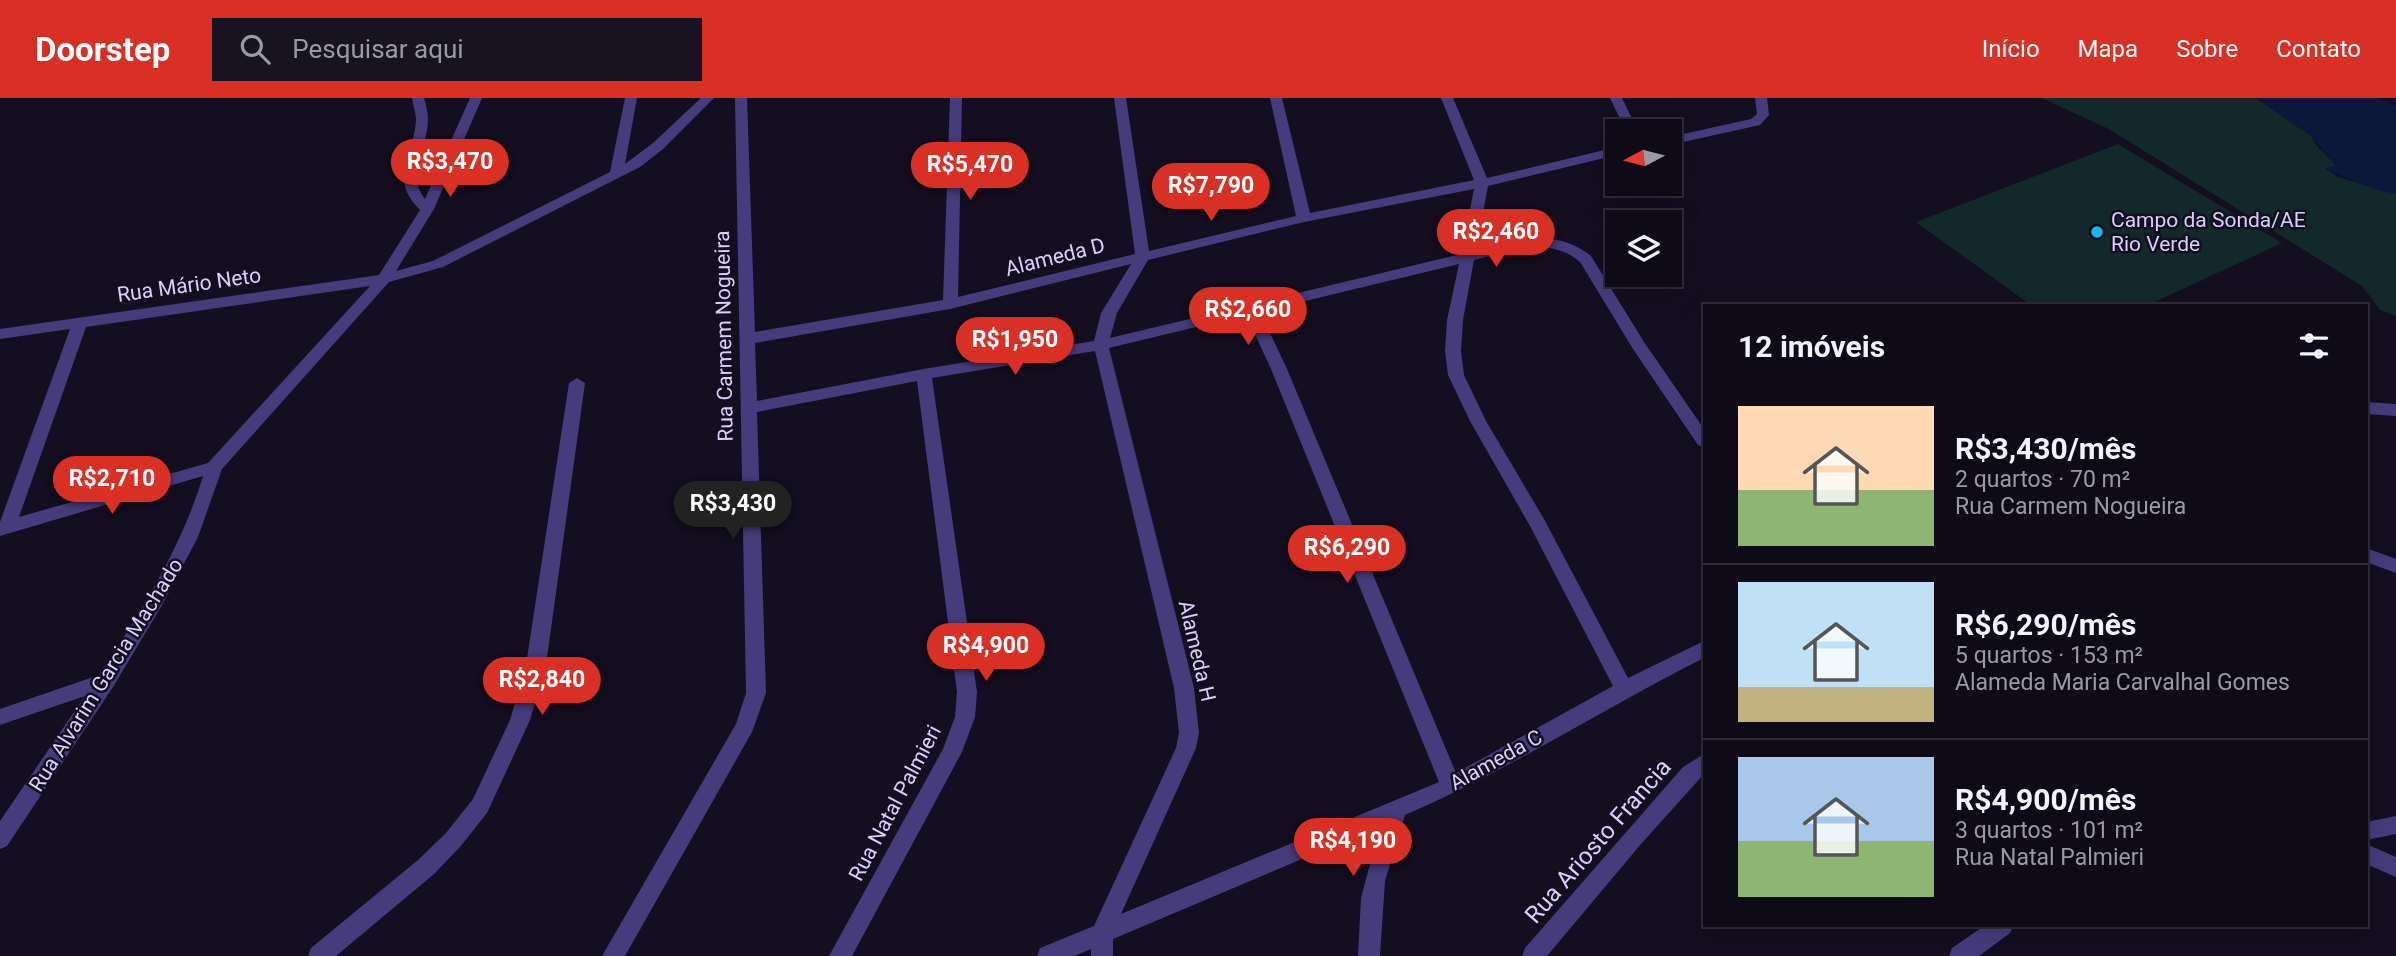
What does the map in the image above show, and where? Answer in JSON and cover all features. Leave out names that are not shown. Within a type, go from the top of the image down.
[{"type":"street","points":[[418,98],[422,121],[409,168],[415,198],[427,209]]},
{"type":"street","name":"Rua Alvarim Garcia Machado","points":[[0,839],[106,681],[184,551],[204,505],[214,467],[384,279],[427,209],[476,98]]},
{"type":"street","points":[[616,174],[631,98]]},
{"type":"street","name":"Rua Mário Neto","points":[[0,334],[384,279],[438,264],[616,174],[650,153],[708,98]]},
{"type":"street","name":"Rua Carmem Nogueira","points":[[612,956],[666,867],[745,726],[754,705],[757,681],[741,98]]},
{"type":"street","points":[[950,304],[956,98]]},
{"type":"street","points":[[1101,345],[1110,313],[1143,257],[1120,98]]},
{"type":"street","points":[[1276,98],[1304,218]]},
{"type":"street","points":[[1447,98],[1482,183],[1455,320],[1453,363],[1456,375],[1478,421],[1538,524],[1624,689]]},
{"type":"street","points":[[1616,98],[1626,119]]},
{"type":"street","points":[[1682,138],[1755,122],[1763,115],[1761,98]]},
{"type":"street","name":"Alameda D","points":[[746,339],[950,304],[1304,218],[1482,183],[1605,154]]},
{"type":"street","points":[[748,408],[924,374],[1101,345],[1540,242],[1558,243],[1574,249],[1586,259],[1638,345],[1703,440]]},
{"type":"street","points":[[1251,309],[1279,369],[1451,786]]},
{"type":"street","points":[[3,528],[80,321]]},
{"type":"street","name":"Alameda H","points":[[1101,345],[1184,688],[1189,733],[1186,748],[1102,932],[1102,956]]},
{"type":"street","name":"Rua Natal Palmieri","points":[[840,956],[951,752],[967,705],[924,374]]},
{"type":"street","points":[[319,956],[426,867],[453,840],[480,806],[520,720],[536,665],[577,383]]},
{"type":"street","points":[[2368,408],[2396,410]]},
{"type":"street","points":[[3,528],[214,467]]},
{"type":"street","points":[[2368,556],[2396,566]]},
{"type":"street","name":"Alameda C","points":[[1048,956],[1451,786],[1624,689],[1703,650]]},
{"type":"street","points":[[0,717],[106,681]]},
{"type":"street","name":"Rua Ariosto Francia","points":[[1533,956],[1650,818],[1690,773],[1703,764]]},
{"type":"street","points":[[1369,956],[1371,895],[1379,858],[1396,810]]},
{"type":"street","points":[[2368,831],[2396,825]]},
{"type":"street","points":[[2368,855],[2396,867]]},
{"type":"street","points":[[1960,956],[2001,927]]},
{"type":"green space","points":[[2041,98],[2256,98],[2311,136],[2337,166],[2326,169],[2338,177],[2396,194],[2396,316],[2380,310],[2362,286],[2107,128]]},
{"type":"green space","name":"Campo da Sonda/AE Rio Verde","points":[[2118,144],[2282,243],[2150,304],[2029,304],[1916,222]]},
{"type":"water","points":[[2256,98],[2378,98],[2396,106],[2396,194],[2376,190],[2325,169],[2336,165],[2311,136]]},
{"type":"place","name":"Campo da Sonda/AE Rio Verde","points":[[2097,232]]}]
